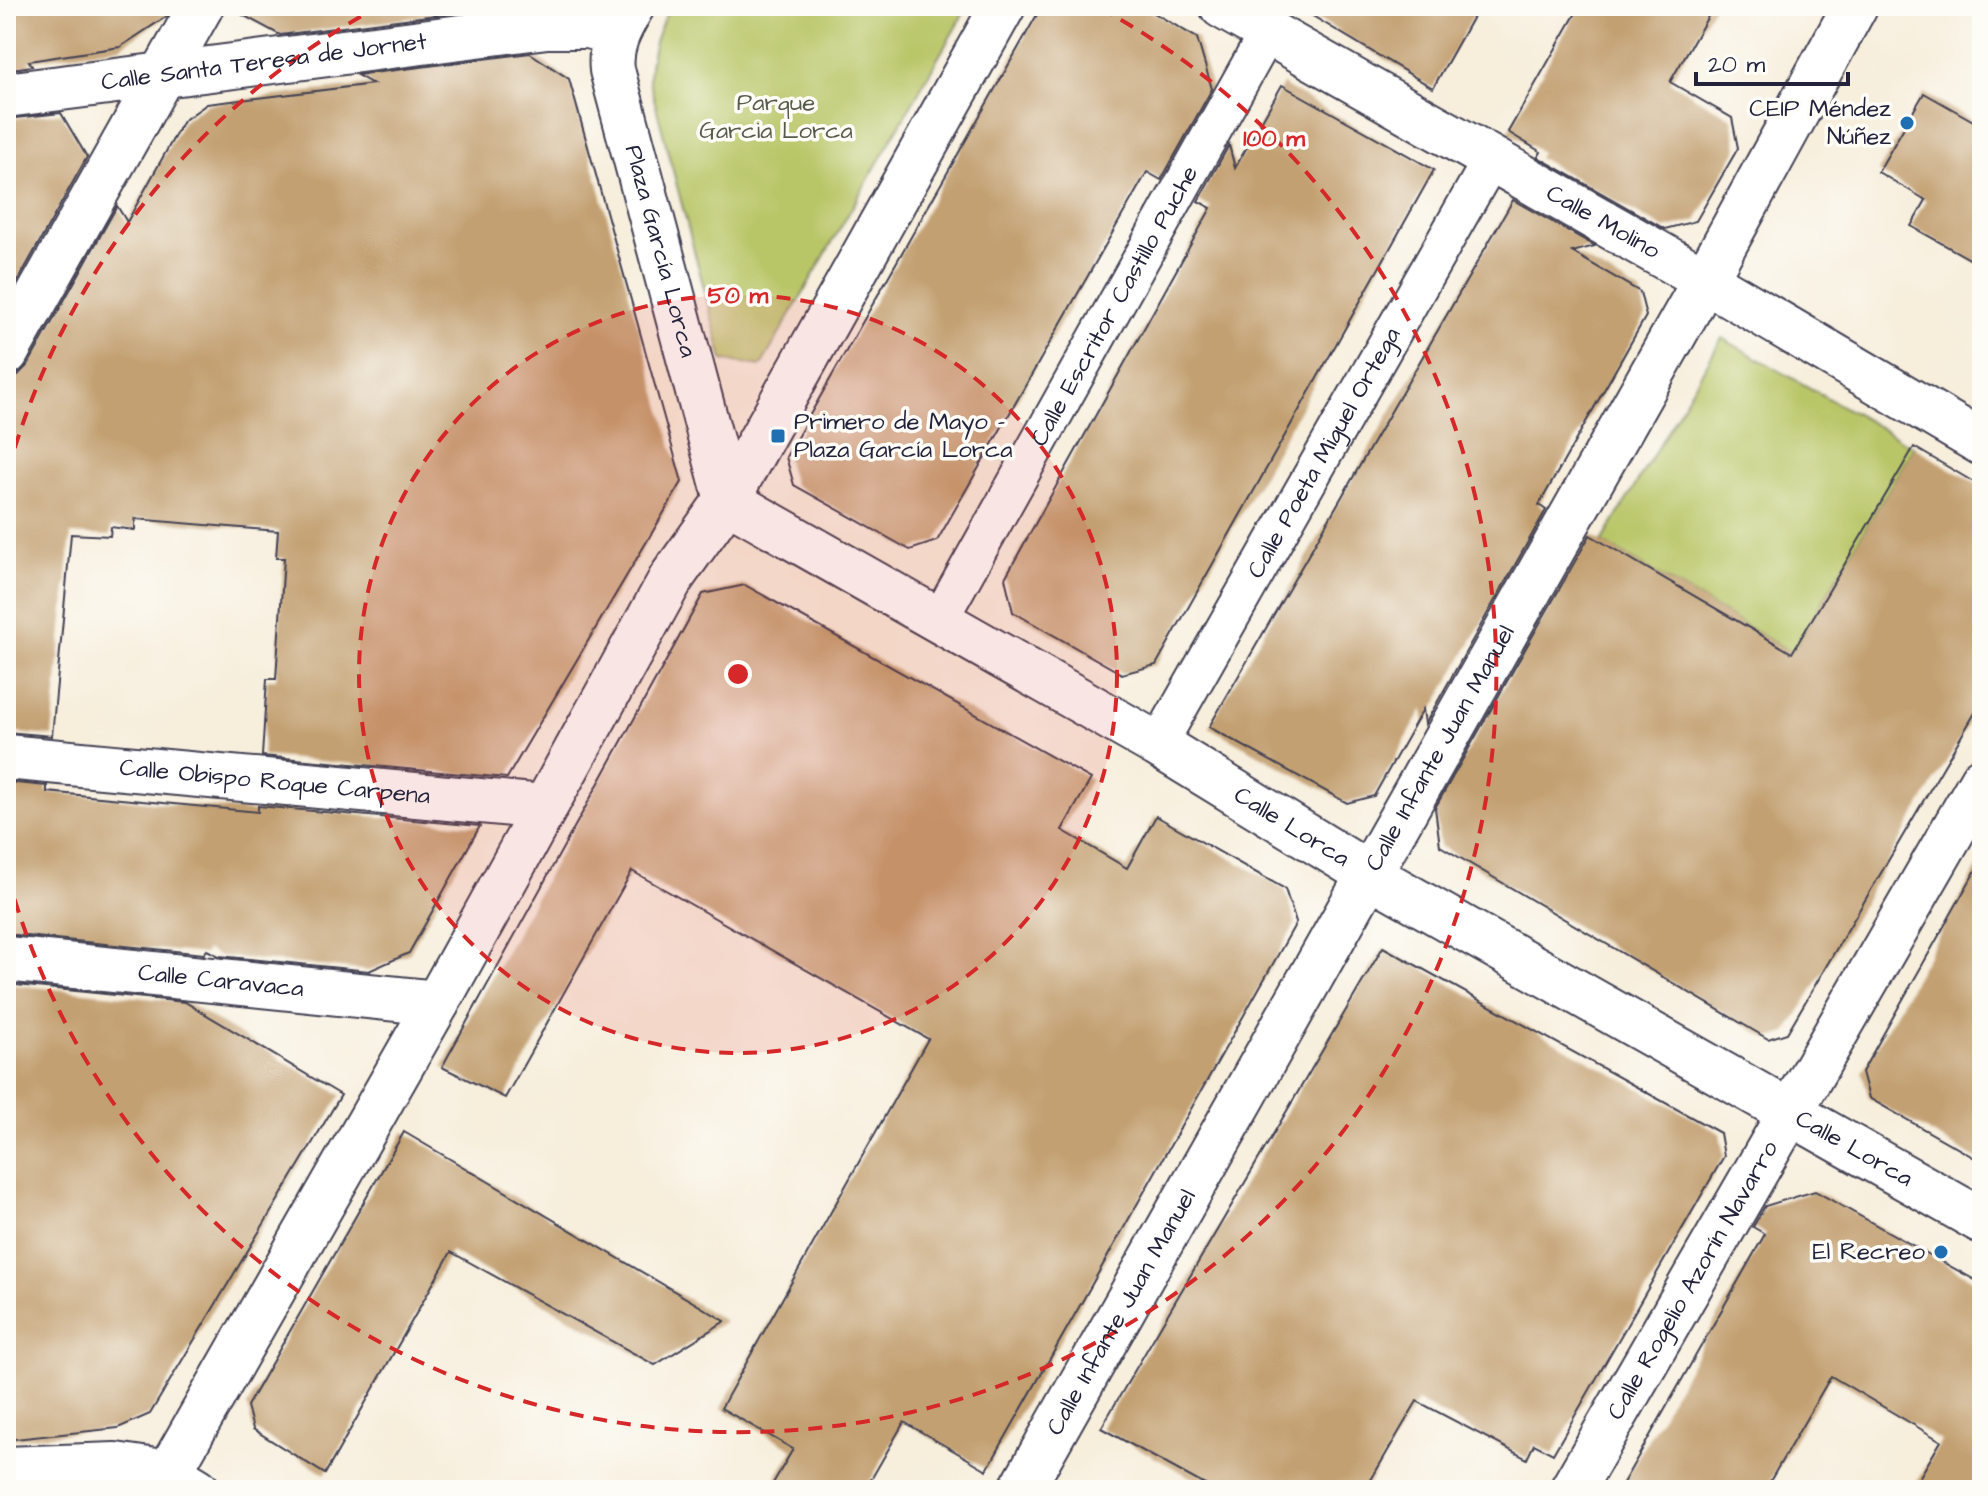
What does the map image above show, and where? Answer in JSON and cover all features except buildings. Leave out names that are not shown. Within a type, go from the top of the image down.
[{"type":"street","points":[[6,353],[201,6]]},
{"type":"street","points":[[6,1469],[115,1465],[175,1484],[672,577],[727,500],[1003,6]]},
{"type":"street","name":"Calle Molino","points":[[1222,6],[1705,280],[1982,443]]},
{"type":"street","name":"Calle Infante Juan Manuel","points":[[1021,1490],[1705,280],[1855,6]]},
{"type":"street","name":"Calle Santa Teresa de Jornet","points":[[6,95],[547,26],[587,26],[624,20]]},
{"type":"street","name":"Plaza García Lorca","points":[[624,20],[610,57],[612,70],[727,500]]},
{"type":"street","name":"Calle Escritor Castillo Puche","points":[[938,622],[1268,32]]},
{"type":"street","name":"Calle Poeta Miguel Ortega","points":[[1158,745],[1491,160]]},
{"type":"street","name":"Calle Lorca","points":[[727,500],[1158,745],[1370,875],[1982,1221]]},
{"type":"street","name":"Calle Obispo Roque Carpena","points":[[6,757],[544,807]]},
{"type":"street","name":"Calle Rogelio Azorín Navarro","points":[[1572,1490],[1982,780]]},
{"type":"street","name":"Calle Caravaca","points":[[6,959],[437,1003]]},
{"type":"green space","name":"Parque Garcia Lorca","points":[[671,6],[968,6],[761,366],[723,360],[649,80],[655,42]]},
{"type":"green space","points":[[1722,338],[1914,447],[1792,653],[1602,542]]},
{"type":"place","name":"CEIP Méndez Núñez","points":[[1907,123]]},
{"type":"place","name":"Primero de Mayo - Plaza García Lorca","points":[[778,436]]},
{"type":"place","name":"El Recreo","points":[[1941,1252]]}]
